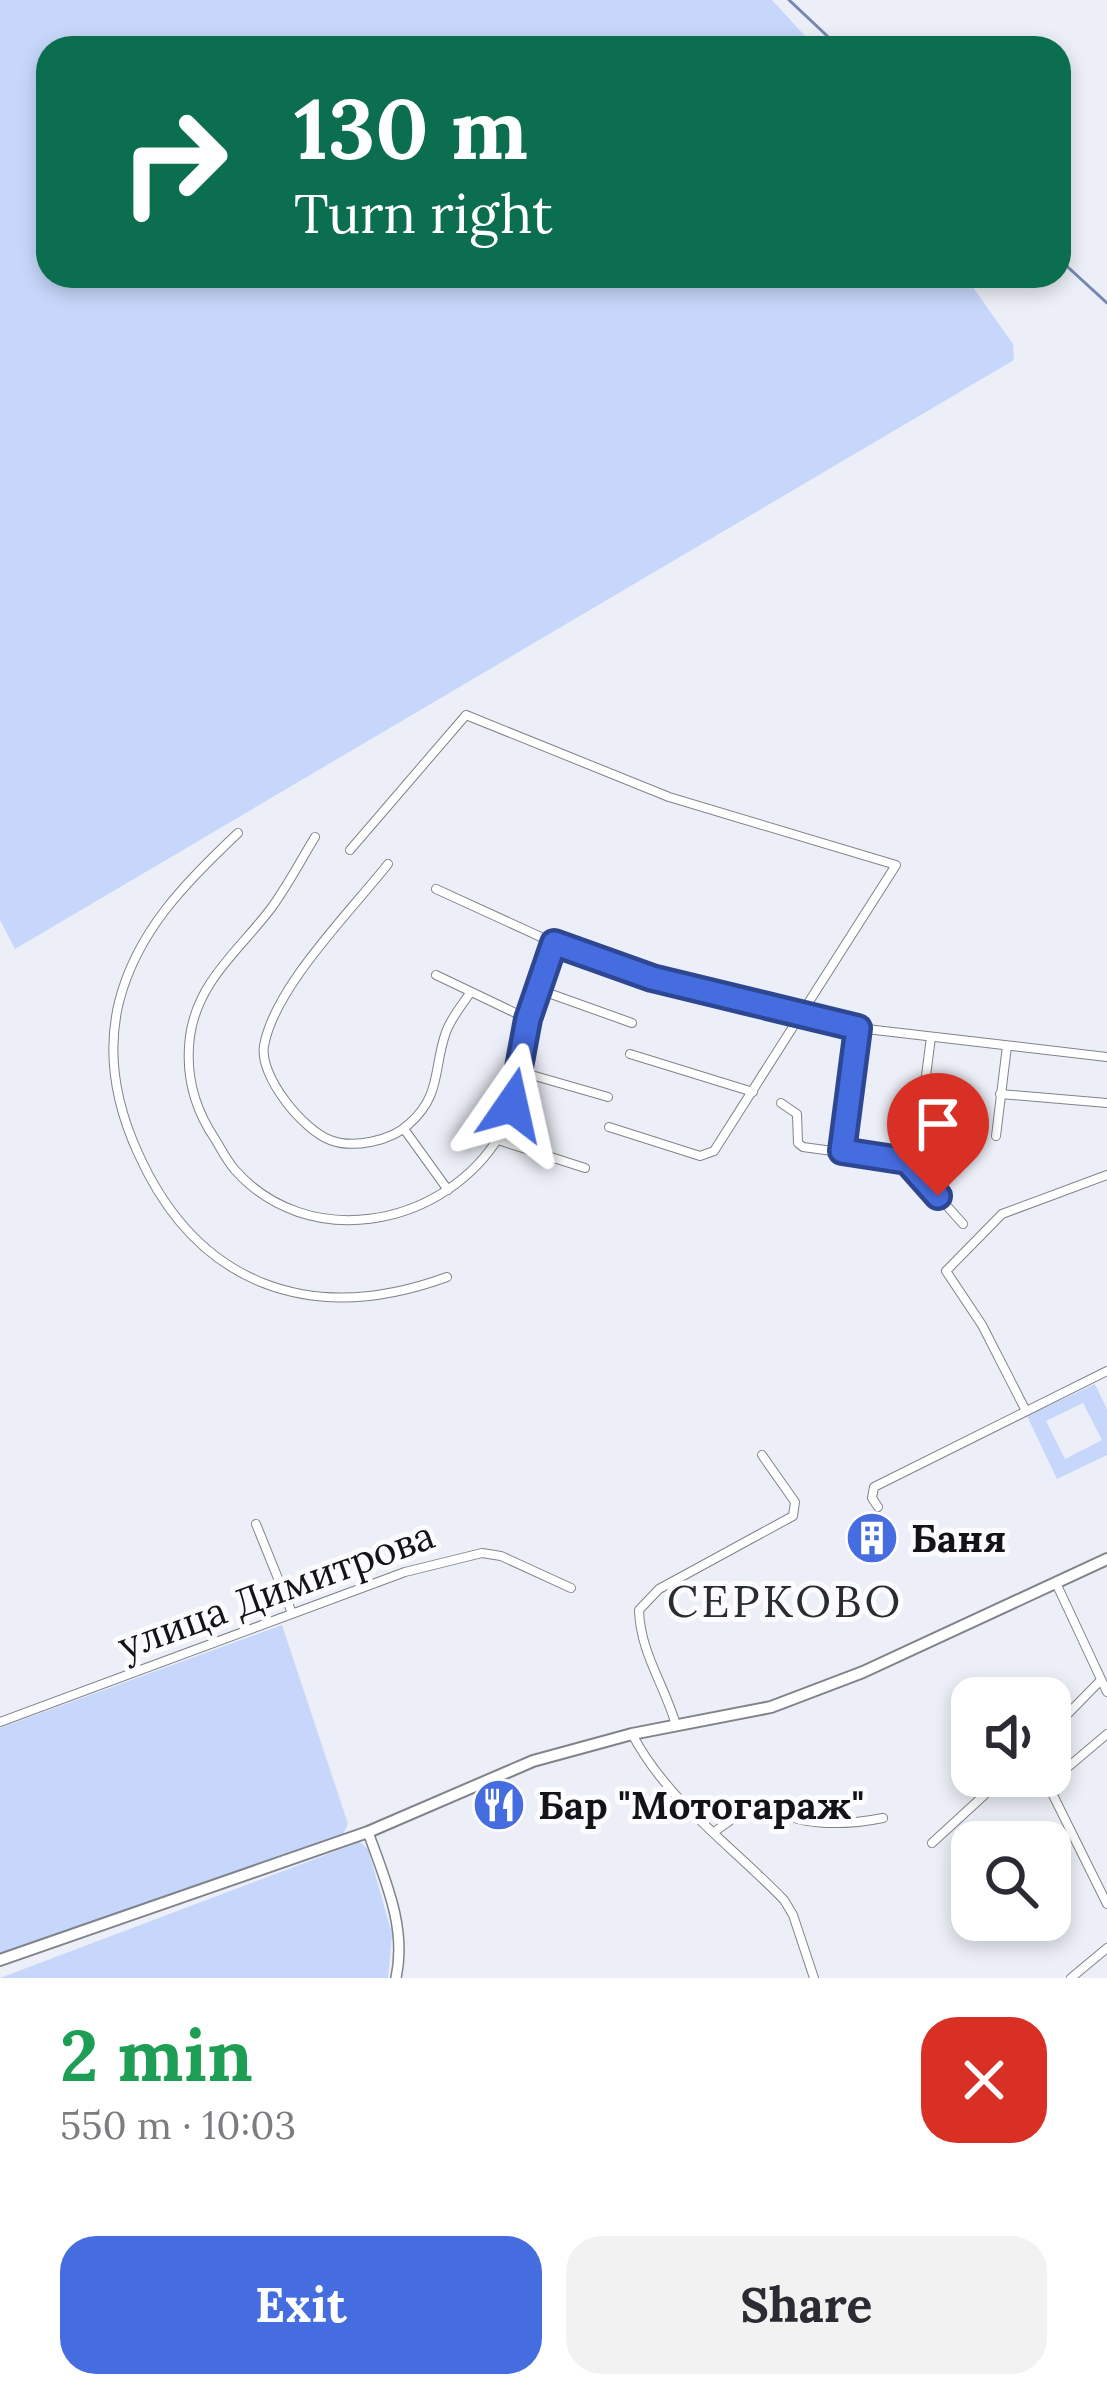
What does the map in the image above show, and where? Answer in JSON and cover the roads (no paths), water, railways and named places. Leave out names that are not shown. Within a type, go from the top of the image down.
[{"type":"main road","points":[[0,1960],[368,1832],[532,1761],[632,1734],[771,1707],[863,1672],[1107,1559]]},
{"type":"street","points":[[350,850],[466,715],[669,797],[896,865],[753,1092],[708,1154],[700,1156],[609,1127]]},
{"type":"street","points":[[238,833],[183,885],[158,919],[134,957],[118,1004],[112,1052],[118,1104],[155,1191],[184,1229],[220,1260],[285,1290],[355,1300],[403,1293],[447,1277]]},
{"type":"street","points":[[315,837],[271,908],[212,975],[190,1033],[190,1067],[197,1112],[235,1170],[258,1190],[323,1220],[376,1221],[414,1210],[448,1190],[479,1163],[497,1140],[521,1072],[528,1019],[554,943]]},
{"type":"street","points":[[388,864],[280,999],[263,1051],[272,1083],[300,1118],[329,1140],[362,1143],[404,1129],[436,1088],[444,1036],[470,993]]},
{"type":"street","points":[[436,889],[554,943],[652,978],[858,1028],[1107,1057]]},
{"type":"street","points":[[436,975],[528,1019]]},
{"type":"street","points":[[537,989],[632,1023]]},
{"type":"street","points":[[842,1151],[858,1028]]},
{"type":"street","points":[[914,1169],[931,1037]]},
{"type":"street","points":[[996,1136],[1007,1046]]},
{"type":"street","points":[[630,1054],[753,1092]]},
{"type":"street","points":[[521,1072],[608,1097]]},
{"type":"street","points":[[1000,1094],[1107,1103]]},
{"type":"street","points":[[781,1103],[798,1118],[799,1144],[907,1161],[962,1224]]},
{"type":"street","points":[[404,1129],[448,1190]]},
{"type":"street","points":[[497,1140],[585,1168]]},
{"type":"street","points":[[1026,1411],[982,1325],[946,1271],[1003,1214],[1107,1174]]},
{"type":"street","points":[[878,1507],[872,1498],[874,1487],[1107,1371]]},
{"type":"street","points":[[676,1727],[667,1693],[642,1639],[639,1610],[659,1589],[793,1516],[795,1502],[762,1455]]},
{"type":"street","points":[[256,1524],[292,1613]]},
{"type":"street","name":"улица Димитрова","points":[[0,1722],[405,1572],[482,1553],[501,1556],[571,1588]]},
{"type":"street","points":[[1056,1583],[1107,1692]]},
{"type":"street","points":[[1071,1711],[1100,1682]]},
{"type":"street","points":[[632,1734],[658,1778],[680,1803],[784,1900],[794,1915],[814,1978]]},
{"type":"street","points":[[1106,1906],[1050,1789],[1055,1778],[1107,1734]]},
{"type":"street","points":[[932,1844],[982,1797]]},
{"type":"street","points":[[714,1832],[762,1802],[781,1817],[794,1820],[812,1818],[848,1826],[883,1818]]},
{"type":"street","points":[[368,1832],[397,1914],[401,1954],[396,1978]]},
{"type":"street","points":[[1071,1978],[1107,1948]]},
{"type":"waterway","points":[[789,0],[827,36]]},
{"type":"waterway","points":[[1071,270],[1107,303]]},
{"type":"place","name":"Баня","points":[[872,1538]]},
{"type":"place","name":"Бар \"Мотогараж\"","points":[[499,1805]]},
{"type":"district","name":"СЕРКОВО","points":[[785,1601]]}]
